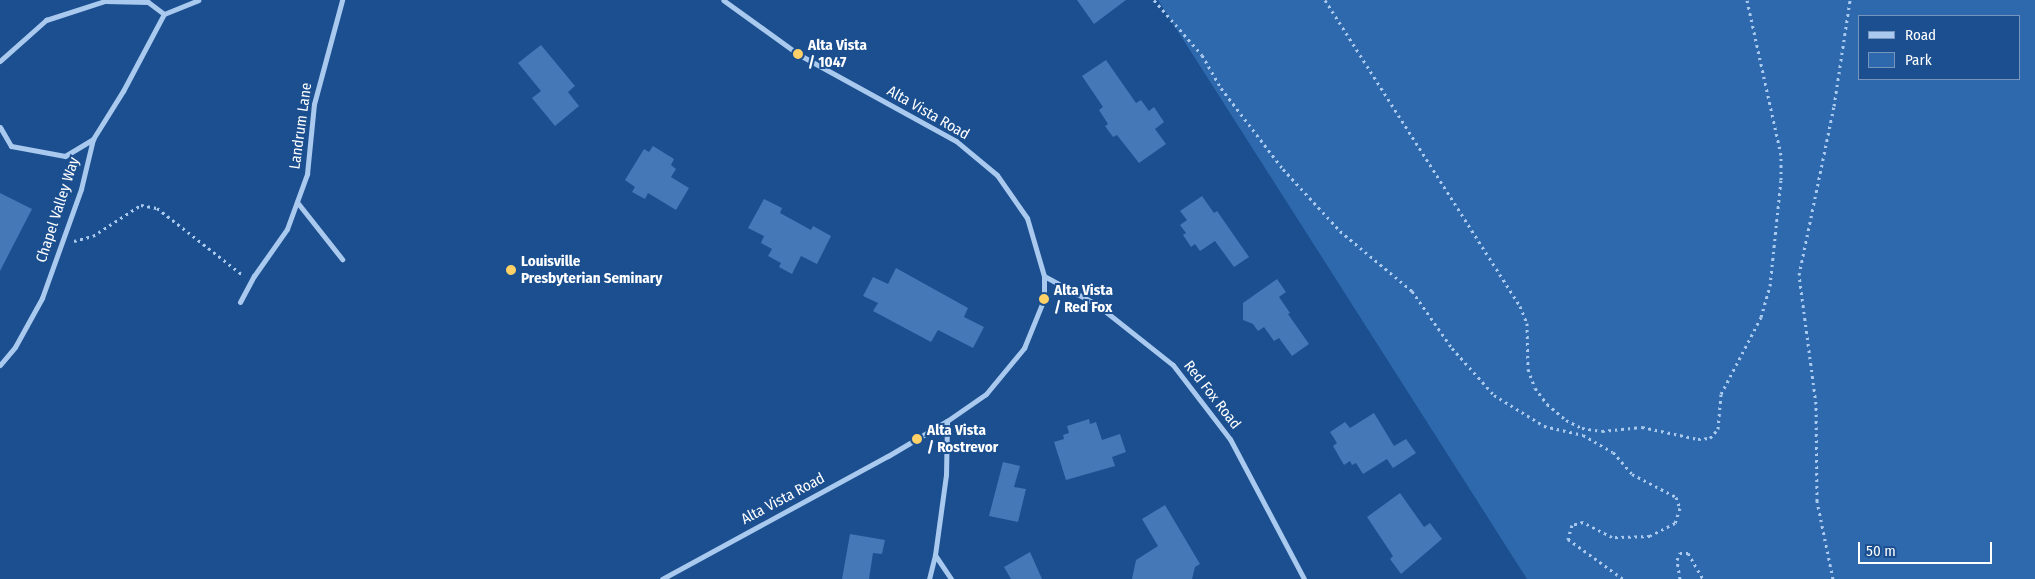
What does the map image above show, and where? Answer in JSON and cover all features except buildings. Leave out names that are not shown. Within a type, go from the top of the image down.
[{"type":"street","points":[[0,62],[46,20],[105,0],[148,2],[164,14],[198,0]]},
{"type":"street","name":"Landrum Lane","points":[[240,302],[251,281],[287,229],[308,174],[314,104],[342,0]]},
{"type":"street","name":"Alta Vista Road","points":[[662,579],[947,422],[986,394],[1024,348],[1044,299],[1044,276],[1027,218],[1006,186],[982,162],[956,141],[798,54],[723,0]]},
{"type":"street","name":"Chapel Valley Way","points":[[0,365],[15,347],[42,298],[81,189],[93,139],[123,91],[164,14]]},
{"type":"street","points":[[0,127],[11,146],[65,156],[93,139]]},
{"type":"street","points":[[297,202],[342,259]]},
{"type":"street","name":"Red Fox Road","points":[[1044,276],[1096,304],[1147,342],[1190,384],[1234,446],[1304,579]]},
{"type":"street","points":[[928,579],[935,555],[948,451],[947,422]]},
{"type":"street","points":[[935,555],[951,579]]},
{"type":"path","points":[[1154,0],[1202,55],[1221,88],[1283,169],[1340,231],[1412,291],[1452,348],[1494,394],[1544,426],[1583,435],[1612,452],[1632,474],[1676,498],[1680,508],[1675,523],[1650,536],[1612,536],[1583,522],[1572,525],[1568,539],[1623,579]]},
{"type":"path","points":[[1325,0],[1520,306],[1527,323],[1528,369],[1535,388],[1547,404],[1566,420],[1582,428],[1602,431],[1642,427],[1698,439],[1710,438],[1718,430],[1722,394],[1761,317],[1770,286],[1781,180],[1781,155],[1747,0]]},
{"type":"path","points":[[1833,579],[1817,501],[1816,404],[1799,275],[1834,106],[1850,0]]},
{"type":"path","points":[[63,240],[93,236],[141,205],[157,208],[251,281]]},
{"type":"path","points":[[1680,579],[1677,560],[1680,553],[1688,553],[1703,579]]},
{"type":"green space","points":[[1158,0],[2035,0],[2035,579],[1527,579]]},
{"type":"place","name":"Alta Vista / 1047","points":[[798,54]]},
{"type":"place","name":"Louisville Presbyterian Seminary","points":[[511,270]]},
{"type":"place","name":"Alta Vista / Red Fox","points":[[1044,299]]},
{"type":"place","name":"Alta Vista / Rostrevor","points":[[917,439]]}]
